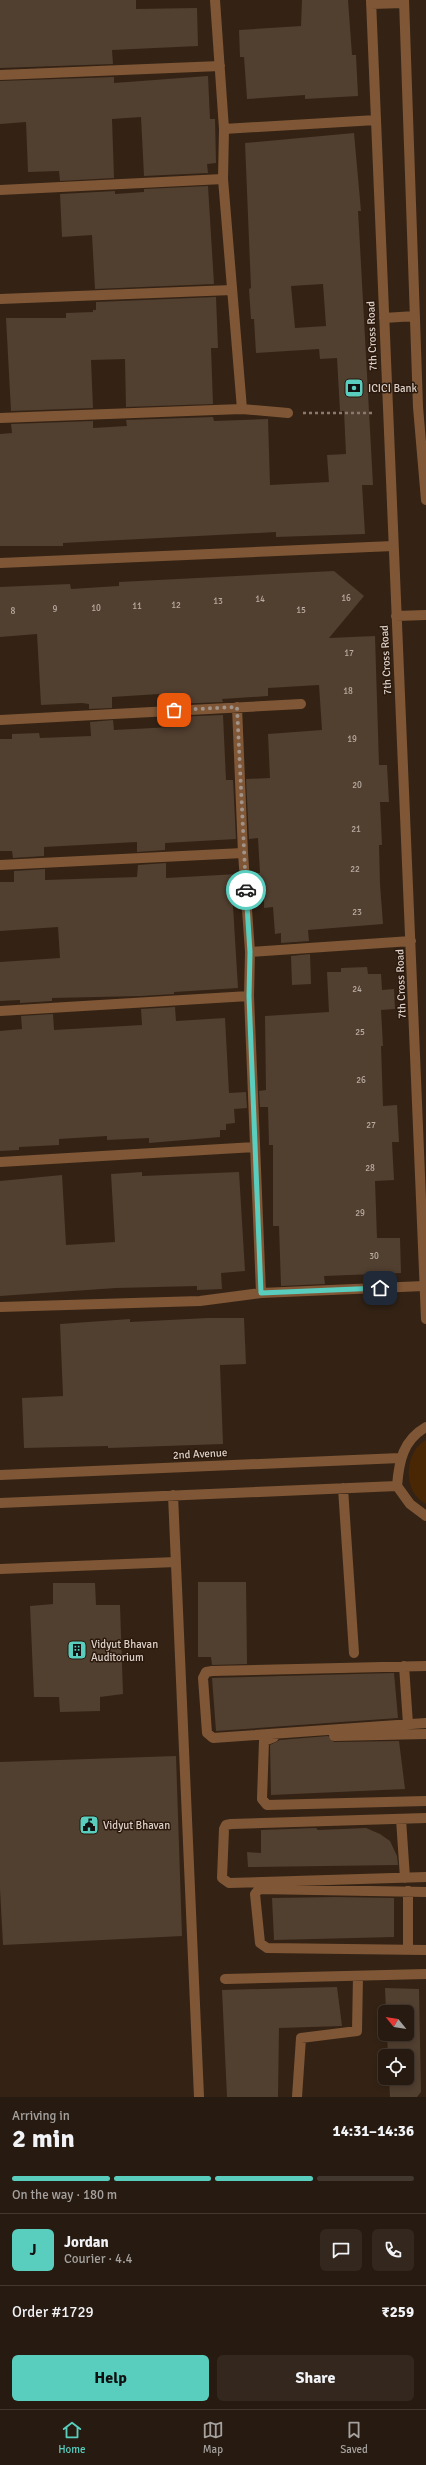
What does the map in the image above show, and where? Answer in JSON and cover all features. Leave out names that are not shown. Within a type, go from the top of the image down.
[{"type":"street","points":[[215,0],[224,129],[223,178],[242,409]]},
{"type":"street","points":[[371,2],[404,2],[415,316],[422,407],[426,500]]},
{"type":"street","name":"7th Cross Road","points":[[371,2],[392,546],[411,941],[426,1319]]},
{"type":"street","points":[[0,75],[220,66]]},
{"type":"street","points":[[224,129],[376,120]]},
{"type":"street","points":[[0,190],[223,178]]},
{"type":"street","points":[[0,299],[232,290]]},
{"type":"street","points":[[384,318],[415,316]]},
{"type":"street","points":[[0,418],[242,409],[288,413]]},
{"type":"street","points":[[0,562],[392,546]]},
{"type":"street","points":[[396,616],[426,615]]},
{"type":"street","points":[[0,720],[301,704]]},
{"type":"street","points":[[237,707],[243,853],[250,952],[249,996],[261,1293]]},
{"type":"street","points":[[0,865],[243,853]]},
{"type":"street","points":[[250,952],[411,941]]},
{"type":"street","points":[[0,1011],[249,996]]},
{"type":"street","points":[[0,1162],[255,1146]]},
{"type":"street","points":[[0,1307],[200,1301],[261,1293],[424,1286]]},
{"type":"street","points":[[426,1427],[408,1442],[400,1458],[397,1486],[410,1504],[426,1516]]},
{"type":"street","name":"2nd Avenue","points":[[0,1475],[400,1458]]},
{"type":"street","points":[[0,1503],[397,1486]]},
{"type":"street","points":[[343,1488],[354,1653]]},
{"type":"street","points":[[173,1496],[199,2097]]},
{"type":"street","points":[[0,1569],[176,1562]]},
{"type":"street","points":[[404,1666],[408,1724]]},
{"type":"street","points":[[426,1666],[209,1671],[204,1675],[207,1733],[217,1739],[426,1723]]},
{"type":"street","points":[[426,1734],[266,1739],[264,1741],[262,1799],[267,1805],[272,1806],[426,1801]]},
{"type":"street","points":[[426,1818],[226,1825],[222,1878],[229,1883],[426,1877]]},
{"type":"street","points":[[401,1819],[405,1878]]},
{"type":"street","points":[[426,1892],[259,1889],[255,1894],[262,1947],[426,1950]]},
{"type":"street","points":[[408,1891],[408,1950]]},
{"type":"street","points":[[225,1979],[426,1974]]},
{"type":"street","points":[[297,2097],[301,2038],[357,2030],[358,1976]]},
{"type":"path","points":[[288,413],[388,413]]},
{"type":"shaded area","points":[[426,1440],[426,1504],[418,1498],[413,1491],[409,1472],[413,1453]]},
{"type":"building","points":[[0,0],[136,0],[136,9],[197,8],[198,46],[112,50],[113,64],[0,68]]},
{"type":"building","points":[[302,0],[348,0],[352,55],[356,55],[358,96],[305,99],[305,95],[247,99],[244,57],[240,57],[239,30],[301,26]]},
{"type":"building","points":[[208,76],[210,119],[215,119],[216,163],[207,164],[208,173],[144,176],[141,117],[112,119],[114,178],[60,181],[59,171],[28,172],[26,122],[0,124],[0,81],[114,77],[114,83]]},
{"type":"building","points":[[354,133],[361,211],[358,211],[373,485],[362,485],[365,534],[276,537],[276,532],[63,543],[63,546],[0,546],[0,434],[12,433],[11,424],[93,421],[93,428],[127,426],[126,420],[213,417],[214,421],[268,419],[270,485],[329,482],[327,455],[346,454],[344,411],[340,411],[337,358],[320,359],[319,349],[256,353],[254,319],[251,319],[249,289],[251,288],[245,143]],"holes":[[[323,284],[326,326],[295,328],[291,286]]]},
{"type":"building","points":[[208,186],[214,284],[95,289],[92,235],[62,237],[60,194],[115,191],[115,194],[144,192],[144,189]]},
{"type":"building","points":[[216,297],[218,348],[211,348],[213,404],[126,407],[125,359],[91,360],[93,408],[11,411],[6,318],[66,318],[66,313],[93,312],[93,310],[96,310],[96,302]]},
{"type":"building","points":[[334,571],[364,596],[329,638],[375,636],[379,765],[387,765],[389,802],[380,802],[382,845],[379,845],[383,924],[308,930],[309,941],[281,943],[281,933],[275,934],[273,907],[264,908],[264,888],[252,888],[251,873],[260,873],[258,838],[249,839],[246,779],[270,778],[268,734],[322,730],[319,685],[268,688],[268,696],[222,699],[223,702],[171,704],[171,697],[160,698],[159,694],[112,697],[112,708],[89,709],[89,704],[82,703],[41,705],[37,634],[0,637],[0,587],[70,584],[71,589],[119,586],[119,582]]},
{"type":"building","points":[[223,715],[226,780],[233,780],[236,839],[165,843],[165,850],[137,852],[137,842],[44,847],[44,856],[13,858],[12,851],[0,851],[0,739],[12,739],[12,734],[39,733],[40,738],[91,736],[90,722],[113,720],[114,730],[172,727],[172,717]]},
{"type":"building","points":[[166,863],[166,878],[238,874],[239,889],[232,890],[238,988],[174,992],[174,994],[141,996],[52,998],[52,1001],[20,1003],[20,1000],[0,1001],[0,962],[60,958],[58,927],[0,931],[0,882],[14,882],[14,871],[45,869],[45,880],[137,877],[138,865]]},
{"type":"building","points":[[310,954],[311,984],[292,985],[291,956]]},
{"type":"building","points":[[367,967],[368,974],[381,974],[382,990],[394,989],[395,1009],[381,1010],[383,1046],[381,1046],[383,1106],[397,1105],[399,1142],[392,1142],[394,1180],[375,1181],[377,1238],[400,1238],[401,1273],[324,1276],[325,1284],[281,1286],[279,1226],[273,1226],[273,1145],[269,1145],[268,1107],[260,1107],[259,1091],[266,1090],[265,1016],[329,1012],[327,972],[341,972],[341,968]]},
{"type":"building","points":[[175,1007],[176,1021],[225,1018],[229,1093],[246,1092],[247,1108],[234,1109],[235,1123],[226,1124],[226,1130],[220,1130],[220,1137],[149,1143],[149,1138],[107,1140],[107,1136],[59,1139],[59,1145],[19,1147],[19,1150],[0,1151],[0,1031],[22,1029],[21,1016],[53,1014],[54,1030],[142,1025],[141,1009]]},
{"type":"building","points":[[142,1172],[142,1176],[239,1172],[245,1271],[221,1273],[222,1289],[197,1290],[197,1286],[116,1288],[0,1296],[0,1181],[62,1175],[66,1245],[115,1242],[111,1174]]},
{"type":"building","points":[[208,1318],[244,1318],[246,1364],[220,1365],[223,1444],[108,1448],[108,1446],[24,1448],[22,1398],[63,1396],[60,1324],[130,1319],[130,1322]]},
{"type":"building","points":[[198,1582],[246,1582],[247,1664],[212,1665],[211,1657],[198,1657]]},
{"type":"building","name":"Vidyut Bhavan Auditorium","points":[[53,1583],[95,1583],[96,1605],[120,1605],[123,1694],[100,1697],[100,1711],[60,1712],[59,1697],[34,1697],[30,1606],[53,1604]]},
{"type":"building","points":[[394,1673],[398,1718],[216,1731],[212,1678]]},
{"type":"building","points":[[328,1736],[334,1742],[399,1741],[405,1789],[271,1795],[270,1745],[280,1740]]},
{"type":"building","name":"Vidyut Bhavan","points":[[176,1756],[182,1936],[3,1945],[0,1889],[0,1762]]},
{"type":"building","points":[[316,1828],[318,1830],[366,1828],[380,1834],[390,1841],[397,1856],[398,1865],[248,1867],[247,1852],[261,1853],[261,1830]]},
{"type":"building","points":[[272,1898],[394,1898],[394,1937],[274,1940]]},
{"type":"building","points":[[337,1987],[342,2026],[279,2028],[278,2097],[227,2097],[222,1990]]},
{"type":"building","points":[[385,1988],[419,1989],[421,2092],[417,2097],[390,2097],[389,2085],[414,2085],[414,2049],[388,2049],[387,2041],[414,2041],[414,2005],[386,2005]]},
{"type":"way so far","points":[[174,710],[237,707],[246,890]]},
{"type":"place","name":"ICICI Bank","points":[[354,388]]},
{"type":"place","name":"Vidyut Bhavan Auditorium","points":[[77,1650]]},
{"type":"place","name":"Vidyut Bhavan","points":[[89,1825]]},
{"type":"route","points":[[246,890],[250,952],[249,996],[261,1293],[380,1288]]}]
